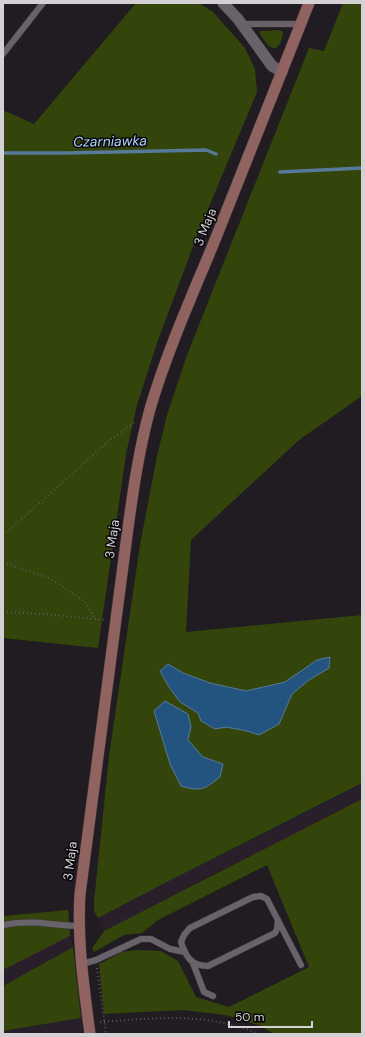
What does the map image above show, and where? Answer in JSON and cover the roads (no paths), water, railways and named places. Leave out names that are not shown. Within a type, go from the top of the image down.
[{"type":"main road","name":"3 Maja","points":[[90,1034],[82,964],[79,910],[82,875],[135,476],[141,446],[150,410],[171,349],[256,140],[309,3]]},
{"type":"street","points":[[223,3],[242,24],[272,66],[282,72]]},
{"type":"lane","points":[[3,54],[43,3]]},
{"type":"lane","points":[[242,24],[300,24]]},
{"type":"lane","points":[[213,996],[204,992],[193,963],[185,952],[181,942],[184,934],[190,928],[253,897],[261,896],[267,899],[301,965]]},
{"type":"lane","points":[[193,963],[201,966],[208,966],[274,933],[277,929],[278,920]]},
{"type":"lane","points":[[3,925],[34,922],[80,926]]},
{"type":"lane","points":[[82,964],[96,960],[141,939],[151,939],[170,949],[185,952]]},
{"type":"water","points":[[330,657],[329,668],[309,680],[292,694],[279,724],[259,735],[226,727],[215,729],[201,721],[198,713],[180,702],[160,671],[168,664],[183,673],[210,683],[246,691],[285,682],[317,660]]},
{"type":"water","points":[[165,701],[188,714],[191,726],[188,740],[203,757],[223,764],[220,777],[206,787],[193,789],[181,786],[170,764],[154,711]]},
{"type":"waterway","name":"Czarniawka","points":[[3,153],[206,150],[216,154]]},
{"type":"waterway","name":"Czarniawka","points":[[280,172],[362,168]]}]
